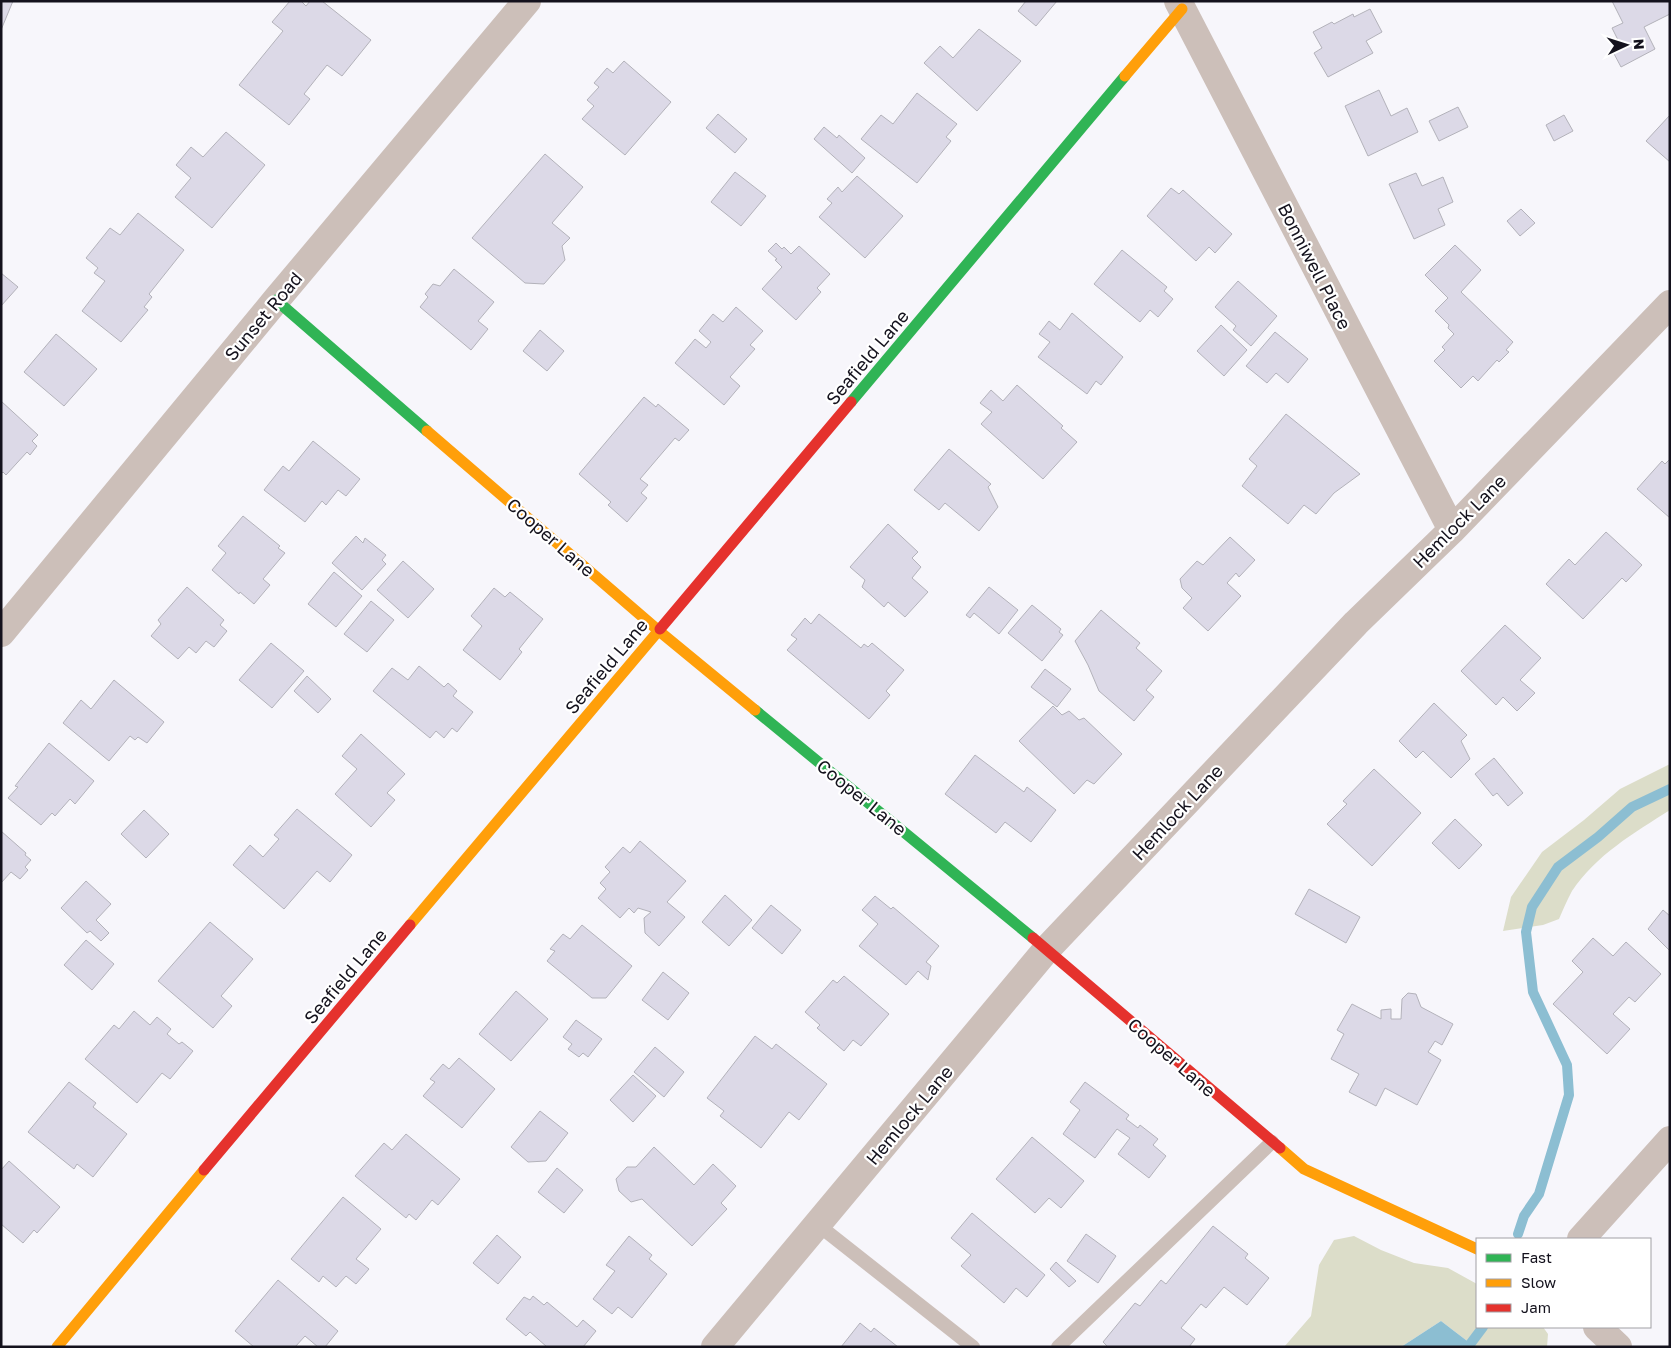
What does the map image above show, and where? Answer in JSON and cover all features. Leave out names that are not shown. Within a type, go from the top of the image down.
[{"type":"street","name":"Sunset Road","points":[[1,633],[276,300],[527,1]]},
{"type":"street","name":"Bonniwell Place","points":[[1180,5],[1452,530]]},
{"type":"street","name":"Seafield Lane","points":[[57,1347],[233,1135],[660,631],[1180,5]]},
{"type":"street","name":"Cooper Lane","points":[[276,300],[660,631],[1047,949],[1304,1169],[1476,1249]]},
{"type":"street","name":"Hemlock Lane","points":[[715,1347],[1047,949],[1356,623],[1452,530],[1670,304]]},
{"type":"street","points":[[1582,1238],[1670,1140]]},
{"type":"street","points":[[1598,1328],[1618,1347]]},
{"type":"lane","points":[[1067,1345],[1272,1142]]},
{"type":"lane","points":[[818,1224],[973,1347]]},
{"type":"green space","points":[[1670,764],[1670,810],[1616,846],[1592,866],[1572,891],[1559,919],[1543,925],[1503,931],[1511,897],[1542,852],[1620,789]]},
{"type":"green space","points":[[1354,1236],[1381,1250],[1414,1263],[1448,1268],[1476,1283],[1476,1328],[1544,1328],[1548,1334],[1547,1347],[1475,1347],[1441,1321],[1401,1347],[1284,1347],[1311,1316],[1319,1265],[1334,1240]]},
{"type":"water","points":[[1441,1321],[1475,1347],[1401,1347]]},
{"type":"building","points":[[1,1],[13,1],[1,30]]},
{"type":"building","points":[[290,1],[301,1],[306,6],[310,1],[322,1],[371,40],[342,76],[327,65],[304,94],[310,99],[289,125],[239,85],[283,31],[272,22]]},
{"type":"building","points":[[1026,1],[1057,1],[1036,26],[1018,11]]},
{"type":"building","points":[[1612,1],[1670,1],[1670,14],[1644,27],[1655,49],[1621,67],[1612,50],[1621,46],[1612,28],[1623,23]]},
{"type":"building","points":[[1370,9],[1382,32],[1366,41],[1373,53],[1328,77],[1314,53],[1322,48],[1313,32],[1332,22],[1334,24],[1353,14],[1354,17]]},
{"type":"building","points":[[979,29],[1021,61],[977,111],[924,63],[940,46],[953,58]]},
{"type":"building","points":[[624,61],[671,102],[625,155],[582,119],[594,106],[587,100],[599,87],[594,83],[607,68],[613,73]]},
{"type":"building","points":[[1379,90],[1391,116],[1407,108],[1418,132],[1368,156],[1345,106]]},
{"type":"building","points":[[917,93],[957,124],[946,137],[951,141],[917,183],[861,139],[881,115],[893,124]]},
{"type":"building","points":[[1458,107],[1468,127],[1439,141],[1429,121]]},
{"type":"building","points":[[718,114],[747,139],[735,153],[706,128]]},
{"type":"building","points":[[1564,115],[1573,131],[1554,141],[1546,125]]},
{"type":"building","points":[[1670,115],[1670,162],[1646,141]]},
{"type":"building","points":[[824,127],[837,138],[839,135],[865,158],[852,173],[814,139]]},
{"type":"building","points":[[226,132],[265,165],[212,228],[175,197],[191,178],[176,165],[191,147],[203,157]]},
{"type":"building","points":[[545,154],[583,187],[552,223],[570,238],[562,246],[565,260],[544,284],[525,283],[472,238]]},
{"type":"building","points":[[735,172],[766,196],[741,226],[711,202]]},
{"type":"building","points":[[1416,173],[1422,186],[1443,177],[1453,202],[1438,209],[1445,225],[1414,239],[1389,184]]},
{"type":"building","points":[[857,176],[903,216],[865,258],[819,217],[832,203],[827,199],[838,187],[842,192]]},
{"type":"building","points":[[1171,188],[1179,194],[1183,190],[1232,234],[1215,253],[1209,247],[1196,261],[1147,216]]},
{"type":"building","points":[[1521,209],[1535,223],[1520,236],[1507,221]]},
{"type":"building","points":[[138,213],[184,250],[149,294],[152,297],[144,307],[148,310],[121,342],[82,311],[105,281],[94,273],[98,268],[86,258],[110,228],[120,235]]},
{"type":"building","points":[[776,243],[782,249],[784,247],[791,254],[799,246],[830,274],[817,288],[821,292],[796,320],[762,289],[782,267],[775,260],[777,259],[768,251]]},
{"type":"building","points":[[1455,245],[1481,270],[1461,292],[1513,342],[1506,350],[1509,352],[1499,362],[1497,360],[1478,381],[1473,376],[1461,388],[1434,361],[1445,350],[1442,347],[1454,334],[1448,328],[1449,325],[1435,311],[1448,298],[1425,275]]},
{"type":"building","points":[[1122,250],[1167,287],[1164,291],[1173,299],[1158,317],[1150,310],[1140,322],[1094,284]]},
{"type":"building","points":[[454,269],[494,302],[478,321],[488,329],[471,350],[420,307],[428,297],[425,294],[433,284],[440,286]]},
{"type":"building","points":[[1,273],[18,287],[1,306]]},
{"type":"building","points":[[1238,281],[1277,316],[1251,346],[1233,330],[1236,326],[1215,307]]},
{"type":"building","points":[[736,307],[763,331],[750,345],[755,349],[730,377],[740,386],[724,405],[675,363],[695,339],[706,348],[711,342],[699,331],[713,314],[723,322]]},
{"type":"building","points":[[1072,313],[1123,357],[1101,385],[1096,381],[1087,394],[1038,357],[1050,342],[1039,334],[1049,321],[1060,330]]},
{"type":"building","points":[[1221,325],[1247,350],[1224,376],[1197,351]]},
{"type":"building","points":[[540,330],[564,351],[547,371],[523,351]]},
{"type":"building","points":[[1275,332],[1308,359],[1288,383],[1276,373],[1267,383],[1246,366]]},
{"type":"building","points":[[56,334],[97,369],[64,406],[24,372]]},
{"type":"building","points":[[1017,385],[1063,426],[1061,428],[1077,442],[1043,479],[981,424],[992,412],[980,403],[991,390],[1003,401]]},
{"type":"building","points":[[644,397],[656,407],[658,404],[689,430],[679,441],[675,438],[640,479],[648,485],[641,493],[647,498],[627,522],[608,505],[611,502],[579,474]]},
{"type":"building","points":[[1,401],[38,435],[32,441],[37,446],[30,455],[27,452],[6,475],[3,472],[1,474]]},
{"type":"building","points":[[1286,414],[1360,474],[1334,493],[1316,514],[1304,505],[1288,524],[1242,486],[1257,466],[1249,459]]},
{"type":"building","points":[[313,441],[360,479],[346,496],[338,490],[326,505],[322,501],[305,522],[264,490],[283,466],[289,471]]},
{"type":"building","points":[[949,449],[991,484],[988,487],[998,507],[979,531],[945,503],[939,510],[914,490]]},
{"type":"building","points":[[1670,459],[1670,518],[1637,489],[1662,461],[1665,464]]},
{"type":"building","points":[[243,516],[280,546],[278,548],[285,553],[263,579],[270,585],[254,604],[240,592],[239,594],[212,570],[226,553],[218,546]]},
{"type":"building","points":[[888,524],[918,552],[912,558],[921,567],[912,578],[928,592],[905,617],[888,602],[884,607],[862,587],[865,580],[850,567]]},
{"type":"building","points":[[1606,532],[1642,565],[1626,582],[1622,578],[1583,619],[1546,584],[1569,559],[1575,565]]},
{"type":"building","points":[[356,536],[363,543],[365,538],[386,555],[382,560],[386,564],[362,590],[332,563]]},
{"type":"building","points":[[1230,537],[1255,560],[1239,577],[1236,573],[1227,583],[1241,596],[1208,631],[1183,608],[1192,598],[1182,588],[1180,579],[1197,561],[1203,565]]},
{"type":"building","points":[[403,561],[434,589],[408,618],[377,590]]},
{"type":"building","points":[[334,572],[362,596],[336,627],[308,604]]},
{"type":"building","points":[[187,587],[224,620],[220,625],[227,631],[214,647],[206,641],[196,653],[189,647],[178,659],[151,636],[161,624],[158,620]]},
{"type":"building","points":[[989,587],[1018,610],[999,634],[974,613],[970,618],[966,615]]},
{"type":"building","points":[[494,588],[505,597],[510,592],[543,619],[519,649],[522,652],[500,680],[463,650],[482,626],[471,616]]},
{"type":"building","points":[[371,601],[394,620],[367,652],[344,634]]},
{"type":"building","points":[[1032,605],[1061,629],[1059,632],[1063,635],[1042,661],[1008,633]]},
{"type":"building","points":[[1101,610],[1140,643],[1136,648],[1162,671],[1146,690],[1154,697],[1134,721],[1099,691],[1075,641]]},
{"type":"building","points":[[819,614],[861,648],[864,644],[868,647],[872,643],[904,670],[886,691],[890,695],[869,719],[787,650],[797,639],[791,635],[805,618],[811,624]]},
{"type":"building","points":[[1505,625],[1541,658],[1520,680],[1535,693],[1517,711],[1503,697],[1496,705],[1461,671]]},
{"type":"building","points":[[271,643],[304,671],[272,708],[239,680]]},
{"type":"building","points":[[419,666],[444,687],[448,683],[457,691],[453,696],[473,712],[457,732],[452,728],[444,738],[436,731],[430,738],[373,691],[392,668],[408,680]]},
{"type":"building","points":[[1045,669],[1071,689],[1057,707],[1031,687]]},
{"type":"building","points":[[307,676],[331,699],[318,713],[294,691]]},
{"type":"building","points":[[114,680],[164,722],[147,743],[138,737],[135,740],[130,736],[109,761],[63,723],[81,700],[91,709]]},
{"type":"building","points":[[1434,703],[1467,735],[1461,741],[1470,759],[1451,778],[1423,751],[1416,758],[1399,741]]},
{"type":"building","points":[[1053,706],[1062,715],[1069,711],[1079,720],[1084,718],[1122,754],[1094,784],[1087,780],[1074,794],[1019,741]]},
{"type":"building","points":[[361,734],[405,774],[387,793],[395,800],[371,827],[335,794],[357,769],[342,756]]},
{"type":"building","points":[[49,743],[94,781],[75,804],[70,799],[55,816],[52,813],[41,825],[8,798],[18,787],[15,786]]},
{"type":"building","points":[[975,755],[1024,792],[1027,787],[1056,810],[1031,842],[1005,822],[996,833],[945,794]]},
{"type":"building","points":[[1494,758],[1523,793],[1508,806],[1497,793],[1493,796],[1475,774]]},
{"type":"building","points":[[1374,769],[1421,813],[1372,866],[1327,824],[1347,804],[1343,801]]},
{"type":"building","points":[[297,809],[352,855],[330,882],[317,871],[284,909],[233,865],[250,845],[263,857],[279,839],[274,835]]},
{"type":"building","points":[[144,810],[169,834],[146,858],[121,834]]},
{"type":"building","points":[[1455,819],[1482,845],[1459,869],[1432,843]]},
{"type":"building","points":[[1,831],[26,853],[25,855],[31,860],[25,867],[28,870],[20,879],[11,872],[1,883]]},
{"type":"building","points":[[640,841],[686,881],[667,902],[685,917],[659,946],[645,933],[644,918],[651,912],[638,908],[634,913],[629,908],[620,918],[598,898],[606,889],[600,883],[610,872],[605,867],[623,847],[630,853]]},
{"type":"building","points":[[86,881],[111,904],[96,920],[109,933],[101,941],[90,931],[87,933],[61,908]]},
{"type":"building","points":[[1309,889],[1360,917],[1346,943],[1295,914]]},
{"type":"building","points":[[725,895],[752,920],[729,946],[702,922]]},
{"type":"building","points":[[875,896],[891,909],[893,907],[939,946],[926,962],[931,966],[928,980],[918,971],[906,985],[859,946],[878,924],[862,910]]},
{"type":"building","points":[[771,905],[801,930],[782,954],[752,928]]},
{"type":"building","points":[[1663,910],[1670,916],[1670,951],[1648,929]]},
{"type":"building","points":[[210,922],[253,959],[221,996],[232,1006],[213,1028],[158,981]]},
{"type":"building","points":[[582,925],[632,966],[606,998],[592,998],[547,961],[555,951],[550,949],[563,934],[570,939]]},
{"type":"building","points":[[1593,938],[1613,956],[1626,942],[1661,974],[1635,1002],[1629,997],[1613,1014],[1630,1029],[1607,1054],[1553,1004],[1583,972],[1572,961]]},
{"type":"building","points":[[86,940],[114,964],[92,990],[64,965]]},
{"type":"building","points":[[663,972],[689,993],[668,1020],[642,1000]]},
{"type":"building","points":[[844,976],[889,1014],[861,1046],[853,1040],[844,1051],[817,1028],[820,1025],[805,1012],[833,980],[837,983]]},
{"type":"building","points":[[516,991],[548,1019],[511,1061],[479,1034]]},
{"type":"building","points":[[1408,993],[1416,994],[1421,1007],[1453,1024],[1442,1045],[1435,1041],[1428,1052],[1441,1060],[1417,1105],[1385,1088],[1376,1106],[1349,1092],[1359,1074],[1331,1059],[1344,1034],[1337,1030],[1352,1004],[1381,1019],[1381,1010],[1391,1009],[1391,1019],[1401,1019],[1402,999]]},
{"type":"building","points":[[134,1011],[150,1025],[157,1017],[171,1029],[167,1034],[179,1044],[182,1042],[193,1051],[170,1079],[162,1073],[137,1103],[85,1059],[114,1025],[119,1029]]},
{"type":"building","points":[[576,1020],[602,1039],[588,1057],[583,1053],[579,1057],[568,1049],[572,1044],[563,1037]]},
{"type":"building","points":[[755,1036],[772,1049],[776,1044],[827,1084],[799,1120],[789,1112],[761,1148],[720,1116],[724,1111],[707,1098]]},
{"type":"building","points":[[655,1047],[684,1072],[664,1097],[634,1072]]},
{"type":"building","points":[[459,1058],[495,1089],[462,1128],[423,1096],[435,1082],[430,1079],[443,1064],[449,1069]]},
{"type":"building","points":[[633,1075],[656,1096],[633,1122],[610,1100]]},
{"type":"building","points":[[69,1082],[96,1103],[93,1107],[127,1134],[93,1177],[77,1164],[74,1169],[28,1132]]},
{"type":"building","points":[[1085,1082],[1129,1115],[1126,1119],[1138,1128],[1140,1125],[1158,1139],[1153,1145],[1166,1156],[1149,1178],[1118,1154],[1130,1138],[1117,1129],[1095,1158],[1063,1134],[1080,1110],[1070,1102]]},
{"type":"building","points":[[540,1111],[568,1133],[546,1161],[528,1162],[511,1147]]},
{"type":"building","points":[[406,1134],[460,1179],[438,1205],[432,1200],[416,1220],[409,1214],[406,1218],[355,1176],[384,1143],[392,1150]]},
{"type":"building","points":[[1032,1137],[1084,1181],[1061,1208],[1049,1198],[1035,1213],[996,1179]]},
{"type":"building","points":[[654,1147],[694,1185],[713,1164],[736,1186],[721,1203],[727,1209],[692,1246],[642,1199],[631,1202],[619,1191],[616,1179],[627,1167],[636,1167]]},
{"type":"building","points":[[9,1161],[60,1207],[37,1233],[34,1230],[23,1243],[1,1224],[1,1170]]},
{"type":"building","points":[[557,1168],[583,1190],[564,1213],[538,1192]]},
{"type":"building","points":[[343,1197],[381,1229],[356,1259],[369,1269],[356,1284],[346,1276],[336,1287],[323,1276],[319,1282],[291,1259]]},
{"type":"building","points":[[972,1213],[1045,1275],[1027,1297],[1016,1288],[1004,1303],[961,1266],[971,1255],[951,1238]]},
{"type":"building","points":[[1213,1226],[1248,1254],[1245,1258],[1269,1278],[1247,1305],[1224,1287],[1206,1308],[1201,1304],[1181,1328],[1195,1339],[1189,1347],[1108,1347],[1103,1342],[1135,1303],[1140,1306],[1161,1280],[1166,1284]]},
{"type":"building","points":[[1086,1234],[1116,1256],[1098,1283],[1067,1261]]},
{"type":"building","points":[[497,1235],[521,1257],[498,1284],[473,1263]]},
{"type":"building","points":[[629,1236],[652,1255],[649,1259],[667,1274],[632,1318],[618,1307],[612,1314],[593,1299],[615,1271],[606,1265]]},
{"type":"building","points":[[1056,1262],[1076,1281],[1069,1287],[1050,1269]]},
{"type":"building","points":[[278,1280],[338,1331],[325,1347],[318,1347],[305,1336],[295,1347],[254,1347],[235,1331]]},
{"type":"building","points":[[533,1296],[544,1305],[547,1302],[577,1327],[583,1320],[596,1331],[583,1347],[547,1347],[530,1332],[526,1336],[506,1319],[524,1297],[530,1300]]},
{"type":"building","points":[[860,1323],[871,1332],[874,1328],[898,1347],[841,1347]]},
{"type":"waterway","points":[[1518,1234],[1524,1216],[1539,1194],[1569,1095],[1567,1065],[1533,992],[1526,932],[1532,907],[1558,867],[1598,837],[1632,807],[1670,789]]},
{"type":"waterway","points":[[1468,1347],[1482,1328]]},
{"type":"traffic: fast","points":[[851,402],[1125,76]]},
{"type":"traffic: fast","points":[[276,300],[427,431]]},
{"type":"traffic: fast","points":[[755,710],[1033,938]]},
{"type":"traffic: slow","points":[[1125,76],[1182,9]]},
{"type":"traffic: slow","points":[[427,431],[659,631],[755,710]]},
{"type":"traffic: slow","points":[[410,925],[660,629]]},
{"type":"traffic: slow","points":[[1280,1148],[1304,1169],[1476,1249]]},
{"type":"traffic: slow","points":[[57,1347],[204,1170]]},
{"type":"traffic: jam","points":[[660,629],[851,402]]},
{"type":"traffic: jam","points":[[204,1170],[410,925]]},
{"type":"traffic: jam","points":[[1033,938],[1280,1148]]}]
